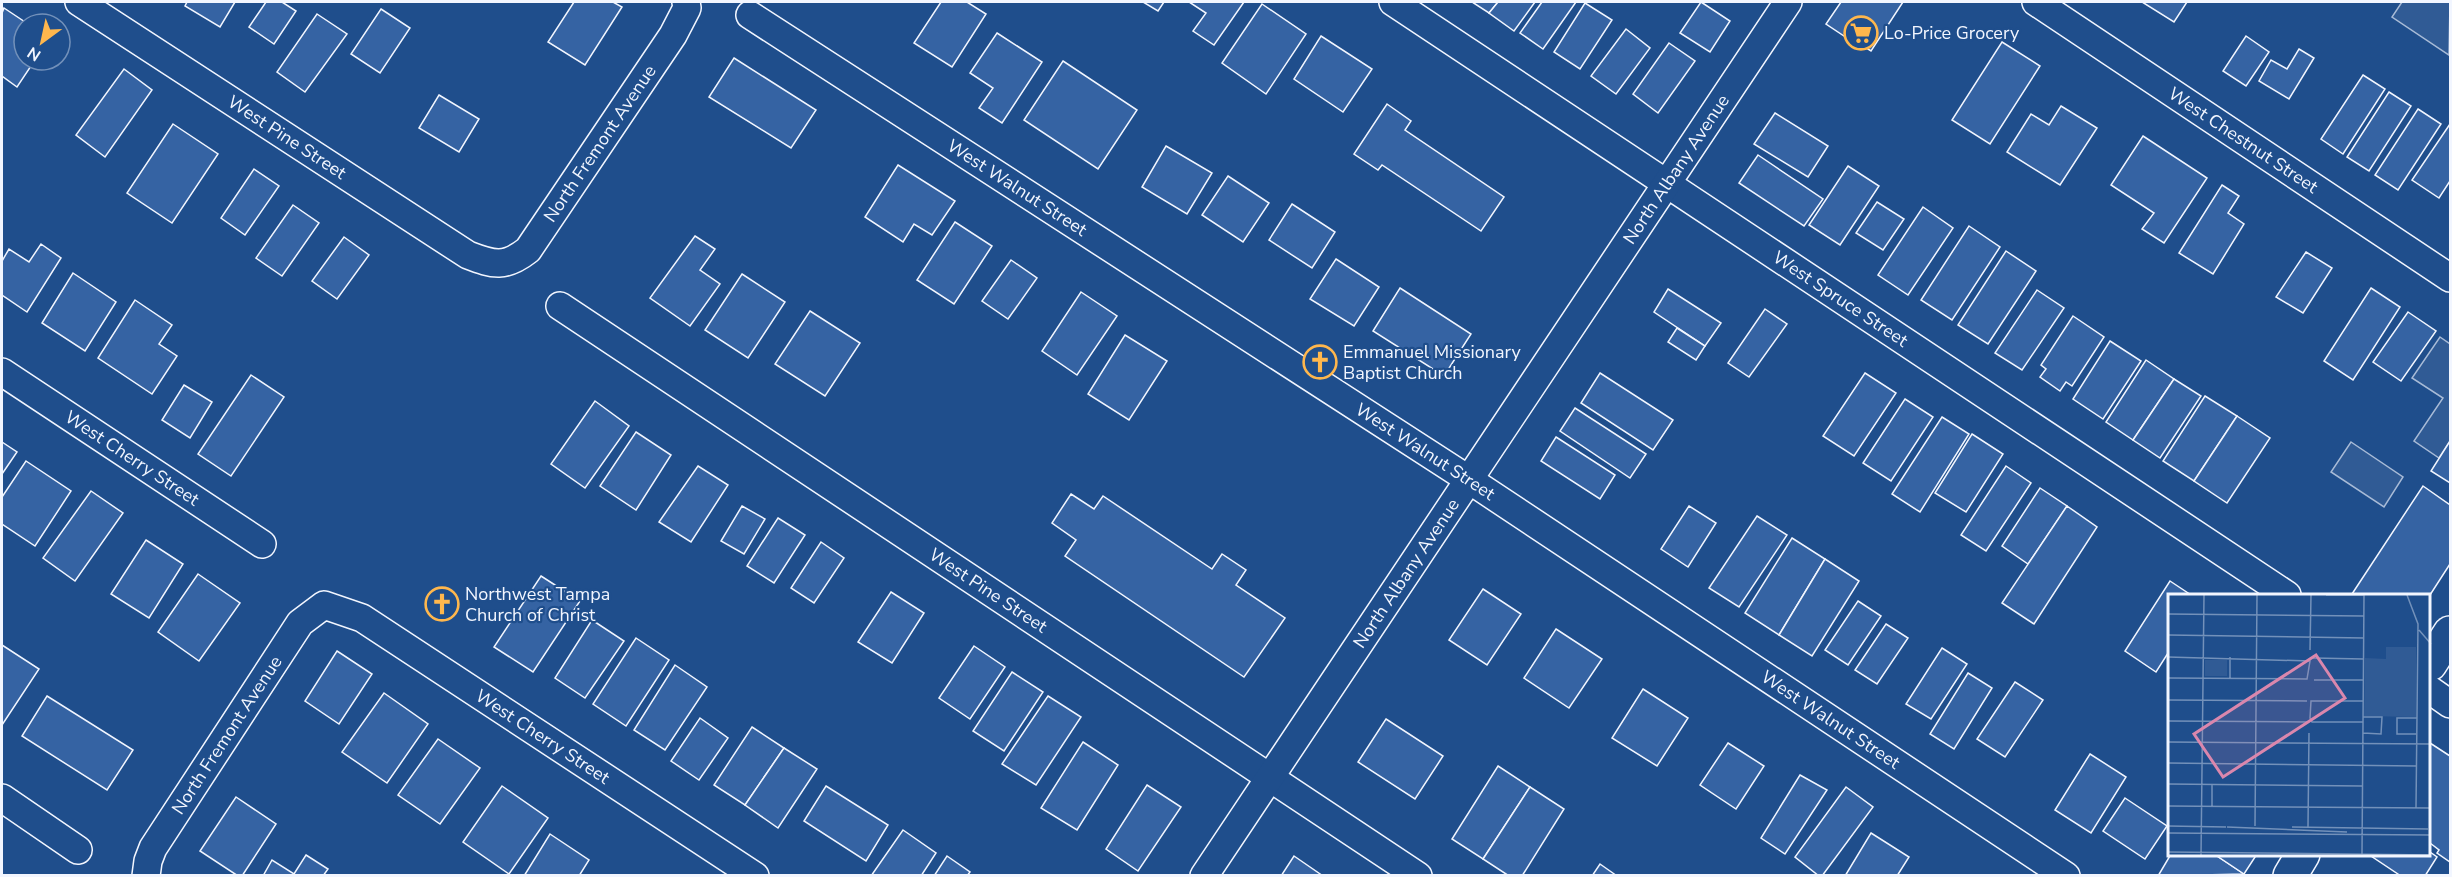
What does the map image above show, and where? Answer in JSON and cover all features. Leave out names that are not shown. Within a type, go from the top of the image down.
[{"type":"main road","points":[[2431,663],[2451,633]]},
{"type":"main road","points":[[2290,876],[2303,856]]},
{"type":"street","name":"West Pine Street","points":[[79,2],[468,255],[498,265]]},
{"type":"street","name":"West Spruce Street","points":[[1393,2],[1668,182],[2286,594]]},
{"type":"street","name":"North Albany Avenue","points":[[1204,876],[1788,2]]},
{"type":"street","name":"West Chestnut Street","points":[[2036,2],[2451,278]]},
{"type":"street","name":"North Fremont Avenue","points":[[498,265],[518,258],[528,250],[673,35],[687,4]]},
{"type":"street","name":"West Walnut Street","points":[[750,15],[1468,479],[2066,876]]},
{"type":"street","name":"West Pine Street","points":[[560,306],[1418,876]]},
{"type":"street","name":"West Cherry Street","points":[[2,372],[262,544]]},
{"type":"street","name":"North Fremont Avenue","points":[[146,876],[153,848],[300,623],[324,605]]},
{"type":"street","name":"West Cherry Street","points":[[324,605],[362,618],[755,876]]},
{"type":"street","points":[[2431,691],[2451,704]]},
{"type":"street","points":[[2,798],[78,850]]},
{"type":"shaded area","points":[[2402,2],[2450,2],[2449,55],[2392,17]]},
{"type":"shaded area","points":[[2440,337],[2450,344],[2450,441],[2439,458],[2414,441],[2443,398],[2412,378]]},
{"type":"shaded area","points":[[2351,442],[2403,477],[2384,507],[2331,472]]},
{"type":"building","points":[[187,2],[235,2],[220,27],[185,6]]},
{"type":"building","points":[[266,2],[282,2],[296,11],[274,44],[249,27]]},
{"type":"building","points":[[574,2],[613,2],[622,7],[585,65],[548,42]]},
{"type":"building","points":[[941,2],[967,2],[986,14],[952,67],[914,43]]},
{"type":"building","points":[[1143,2],[1164,2],[1158,11]]},
{"type":"building","points":[[1189,2],[1244,2],[1214,45],[1193,31],[1206,13]]},
{"type":"building","points":[[1472,2],[1498,2],[1489,13]]},
{"type":"building","points":[[1498,2],[1535,2],[1514,31],[1489,13]]},
{"type":"building","points":[[1542,2],[1576,2],[1543,49],[1520,33]]},
{"type":"building","points":[[1701,2],[1730,21],[1710,52],[1680,33]]},
{"type":"building","name":"Lo-Price Grocery","points":[[1841,2],[1903,2],[1871,51],[1826,24]]},
{"type":"building","points":[[2142,2],[2187,2],[2174,22]]},
{"type":"building","points":[[1585,3],[1612,20],[1580,69],[1554,52]]},
{"type":"building","points":[[1262,4],[1306,34],[1266,94],[1222,63]]},
{"type":"building","points":[[4,8],[12,13],[12,72],[27,72],[17,87],[2,76],[2,13]]},
{"type":"building","points":[[381,9],[410,28],[380,73],[351,54]]},
{"type":"building","points":[[317,14],[347,34],[305,92],[277,72]]},
{"type":"building","points":[[1626,29],[1650,48],[1616,94],[1591,76]]},
{"type":"building","points":[[997,33],[1042,62],[1002,123],[979,108],[993,88],[970,73]]},
{"type":"building","points":[[1321,36],[1372,69],[1343,112],[1294,79]]},
{"type":"building","points":[[2246,36],[2269,52],[2246,86],[2223,71]]},
{"type":"building","points":[[2002,42],[2040,66],[1990,144],[1952,120]]},
{"type":"building","points":[[1669,43],[1695,61],[1658,113],[1633,94]]},
{"type":"building","points":[[2299,49],[2314,58],[2289,99],[2259,81],[2271,60],[2287,69]]},
{"type":"building","points":[[734,58],[816,110],[791,148],[709,97]]},
{"type":"building","points":[[1063,61],[1137,110],[1098,169],[1024,120]]},
{"type":"building","points":[[124,69],[152,90],[105,157],[76,135]]},
{"type":"building","points":[[2363,75],[2385,89],[2343,154],[2321,139]]},
{"type":"building","points":[[2389,92],[2411,106],[2369,171],[2347,157]]},
{"type":"building","points":[[439,95],[479,119],[459,152],[419,128]]},
{"type":"building","points":[[1387,104],[1411,121],[1405,130],[1504,197],[1481,231],[1382,165],[1378,170],[1354,154]]},
{"type":"building","points":[[2061,106],[2097,128],[2060,185],[2007,152],[2031,114],[2049,125]]},
{"type":"building","points":[[2418,109],[2441,124],[2398,190],[2375,175]]},
{"type":"building","points":[[1775,113],[1828,146],[1808,177],[1754,144]]},
{"type":"building","points":[[173,124],[218,154],[172,223],[127,193]]},
{"type":"building","points":[[2450,124],[2450,181],[2439,198],[2412,180]]},
{"type":"building","points":[[2143,136],[2207,178],[2164,243],[2142,229],[2154,213],[2111,185]]},
{"type":"building","points":[[1166,146],[1212,173],[1187,214],[1142,187]]},
{"type":"building","points":[[1758,155],[1823,199],[1804,226],[1739,183]]},
{"type":"building","points":[[898,165],[955,201],[932,235],[914,224],[903,242],[865,217]]},
{"type":"building","points":[[1848,166],[1879,186],[1840,245],[1809,225]]},
{"type":"building","points":[[254,169],[279,186],[245,235],[221,218]]},
{"type":"building","points":[[1228,176],[1269,203],[1243,242],[1202,215]]},
{"type":"building","points":[[2222,185],[2239,196],[2228,213],[2244,224],[2213,274],[2179,253]]},
{"type":"building","points":[[1877,202],[1904,219],[1883,250],[1856,233]]},
{"type":"building","points":[[1292,204],[1335,232],[1312,268],[1269,240]]},
{"type":"building","points":[[293,205],[319,223],[282,276],[256,258]]},
{"type":"building","points":[[1923,207],[1953,228],[1908,295],[1878,275]]},
{"type":"building","points":[[955,222],[992,246],[954,304],[917,280]]},
{"type":"building","points":[[1969,226],[2000,247],[1952,320],[1921,300]]},
{"type":"building","points":[[695,236],[715,249],[700,270],[720,284],[690,326],[650,298]]},
{"type":"building","points":[[344,237],[369,255],[337,299],[312,281]]},
{"type":"building","points":[[41,244],[61,258],[27,312],[2,295],[2,261],[9,249],[29,262]]},
{"type":"building","points":[[2006,251],[2036,271],[1988,344],[1958,325]]},
{"type":"building","points":[[2306,252],[2332,268],[2303,313],[2276,297]]},
{"type":"building","points":[[1336,259],[1379,287],[1354,326],[1310,299]]},
{"type":"building","points":[[1011,260],[1037,278],[1008,319],[982,301]]},
{"type":"building","points":[[73,273],[116,302],[85,351],[42,323]]},
{"type":"building","points":[[742,274],[785,302],[748,358],[705,330]]},
{"type":"building","points":[[1400,288],[1471,334],[1444,376],[1373,331]]},
{"type":"building","points":[[2371,288],[2400,307],[2353,380],[2324,361]]},
{"type":"building","points":[[1668,289],[1721,323],[1705,346],[1654,312]]},
{"type":"building","points":[[2037,290],[2064,308],[2022,370],[1995,353]]},
{"type":"building","points":[[1081,292],[1117,316],[1077,375],[1042,351]]},
{"type":"building","points":[[135,300],[172,325],[159,344],[177,356],[152,394],[98,358]]},
{"type":"building","points":[[1765,309],[1787,324],[1749,377],[1728,363]]},
{"type":"building","points":[[810,311],[860,343],[825,396],[775,364]]},
{"type":"building","points":[[2408,312],[2436,331],[2401,381],[2373,362]]},
{"type":"building","points":[[2073,316],[2104,337],[2072,386],[2066,382],[2060,391],[2040,377],[2046,369],[2041,365]]},
{"type":"building","points":[[1677,328],[1705,346],[1696,360],[1668,342]]},
{"type":"building","points":[[1125,335],[1167,361],[1129,420],[1088,394]]},
{"type":"building","points":[[2110,341],[2141,361],[2103,419],[2073,399]]},
{"type":"building","points":[[2146,360],[2174,379],[2133,440],[2106,422]]},
{"type":"building","points":[[1600,373],[1673,420],[1653,450],[1581,403]]},
{"type":"building","points":[[1865,373],[1896,393],[1854,456],[1823,436]]},
{"type":"building","points":[[251,375],[284,397],[231,476],[198,454]]},
{"type":"building","points":[[2174,379],[2201,396],[2160,458],[2133,440]]},
{"type":"building","points":[[184,385],[212,402],[190,438],[162,420]]},
{"type":"building","points":[[2205,396],[2237,416],[2194,481],[2163,461]]},
{"type":"building","points":[[1905,399],[1933,417],[1891,481],[1863,463]]},
{"type":"building","points":[[595,401],[629,426],[585,488],[551,464]]},
{"type":"building","points":[[1575,408],[1646,454],[1630,478],[1560,431]]},
{"type":"building","points":[[2237,416],[2270,438],[2227,503],[2194,481]]},
{"type":"building","points":[[1942,417],[1969,434],[1920,512],[1892,494]]},
{"type":"building","points":[[636,432],[671,455],[636,510],[600,486]]},
{"type":"building","points":[[1972,434],[2003,454],[1966,512],[1935,493]]},
{"type":"building","points":[[1556,437],[1615,475],[1600,499],[1541,461]]},
{"type":"building","points":[[2450,441],[2450,483],[2431,471]]},
{"type":"building","points":[[2,442],[17,452],[2,474]]},
{"type":"building","points":[[26,461],[71,491],[35,546],[2,524],[2,497]]},
{"type":"building","points":[[698,466],[728,485],[691,542],[659,522]]},
{"type":"building","points":[[2006,466],[2031,483],[1986,551],[1961,535]]},
{"type":"building","points":[[2423,486],[2450,505],[2450,564],[2431,594],[2352,594]]},
{"type":"building","points":[[2040,488],[2067,506],[2028,564],[2002,546]]},
{"type":"building","points":[[91,491],[123,513],[75,581],[43,558]]},
{"type":"building","points":[[1071,494],[1094,509],[1103,496],[1212,569],[1222,554],[1246,570],[1236,585],[1285,618],[1244,677],[1065,556],[1076,540],[1052,523]]},
{"type":"building","points":[[742,506],[765,519],[744,554],[721,541]]},
{"type":"building","points":[[1689,506],[1716,523],[1688,567],[1661,549]]},
{"type":"building","points":[[2067,506],[2097,527],[2034,624],[2002,603]]},
{"type":"building","points":[[1757,516],[1787,535],[1739,607],[1709,588]]},
{"type":"building","points":[[778,518],[805,535],[774,583],[747,566]]},
{"type":"building","points":[[1792,538],[1825,559],[1779,635],[1745,613]]},
{"type":"building","points":[[146,540],[183,564],[149,618],[111,594]]},
{"type":"building","points":[[821,542],[844,558],[814,603],[791,588]]},
{"type":"building","points":[[1825,559],[1859,581],[1812,656],[1779,635]]},
{"type":"building","points":[[198,574],[240,603],[199,661],[158,632]]},
{"type":"building","points":[[541,576],[580,601],[533,672],[494,647]]},
{"type":"building","points":[[2170,581],[2190,594],[2168,594],[2168,653],[2156,672],[2125,651]]},
{"type":"building","points":[[1483,589],[1521,614],[1487,665],[1449,640]]},
{"type":"building","points":[[891,592],[924,613],[892,663],[858,642]]},
{"type":"building","points":[[1858,601],[1881,616],[1848,665],[1825,650]]},
{"type":"building","points":[[592,620],[624,641],[585,698],[555,678]]},
{"type":"building","points":[[1886,624],[1908,638],[1877,684],[1855,670]]},
{"type":"building","points":[[1556,629],[1602,659],[1569,708],[1524,678]]},
{"type":"building","points":[[636,638],[669,660],[626,726],[593,704]]},
{"type":"building","points":[[2,645],[39,669],[2,725]]},
{"type":"building","points":[[974,646],[1005,667],[970,719],[939,698]]},
{"type":"building","points":[[1942,648],[1967,664],[1931,719],[1906,704]]},
{"type":"building","points":[[337,651],[372,674],[339,724],[305,701]]},
{"type":"building","points":[[675,665],[707,687],[665,750],[634,730]]},
{"type":"building","points":[[1012,672],[1043,692],[1004,751],[973,731]]},
{"type":"building","points":[[1968,673],[1992,688],[1954,749],[1930,734]]},
{"type":"building","points":[[2015,682],[2043,700],[2005,757],[1977,739]]},
{"type":"building","points":[[1643,689],[1688,718],[1657,766],[1612,738]]},
{"type":"building","points":[[384,693],[428,724],[387,783],[342,752]]},
{"type":"building","points":[[47,696],[133,750],[107,790],[22,736]]},
{"type":"building","points":[[1048,696],[1081,717],[1036,785],[1002,764]]},
{"type":"building","points":[[700,718],[728,738],[699,780],[671,761]]},
{"type":"building","points":[[1386,719],[1443,756],[1415,799],[1358,762]]},
{"type":"building","points":[[752,727],[784,748],[745,805],[714,785]]},
{"type":"building","points":[[438,739],[480,768],[440,824],[398,795]]},
{"type":"building","points":[[1083,742],[1118,765],[1077,830],[1041,808]]},
{"type":"building","points":[[1728,743],[1764,766],[1736,809],[1700,785]]},
{"type":"building","points":[[2431,744],[2450,756],[2450,862],[2437,853],[2439,850],[2431,844]]},
{"type":"building","points":[[784,748],[817,769],[778,828],[745,805]]},
{"type":"building","points":[[2090,754],[2126,777],[2091,833],[2055,810]]},
{"type":"building","points":[[1498,766],[1530,787],[1483,859],[1452,839]]},
{"type":"building","points":[[1800,775],[1827,790],[1785,854],[1761,838]]},
{"type":"building","points":[[1147,785],[1181,807],[1138,871],[1106,849]]},
{"type":"building","points":[[502,786],[548,818],[509,874],[463,842]]},
{"type":"building","points":[[826,786],[888,825],[866,861],[804,821]]},
{"type":"building","points":[[1530,787],[1564,809],[1522,876],[1509,876],[1483,859]]},
{"type":"building","points":[[1846,787],[1873,807],[1822,876],[1819,876],[1795,857]]},
{"type":"building","points":[[236,797],[276,824],[242,876],[238,876],[200,851]]},
{"type":"building","points":[[2125,798],[2167,826],[2145,859],[2103,831]]},
{"type":"building","points":[[903,830],[936,853],[921,876],[871,876]]},
{"type":"building","points":[[1871,833],[1909,857],[1897,876],[1845,876]]},
{"type":"building","points":[[550,834],[589,860],[579,876],[524,876]]},
{"type":"building","points":[[2431,853],[2437,857],[2425,876],[2401,876],[2371,856],[2431,856]]},
{"type":"building","points":[[306,855],[328,869],[323,876],[263,876],[272,860],[294,874]]},
{"type":"building","points":[[947,856],[970,872],[967,876],[934,876]]},
{"type":"building","points":[[1294,856],[1323,876],[1281,876]]},
{"type":"building","points":[[2170,856],[2217,856],[2244,874],[2158,876]]},
{"type":"building","points":[[2217,856],[2256,856],[2244,874]]},
{"type":"building","points":[[1600,864],[1617,876],[1592,876]]},
{"type":"place","name":"Lo-Price Grocery","points":[[1861,33]]},
{"type":"place","name":"Emmanuel Missionary Baptist Church","points":[[1320,362]]},
{"type":"place","name":"Northwest Tampa Church of Christ","points":[[442,604]]}]
